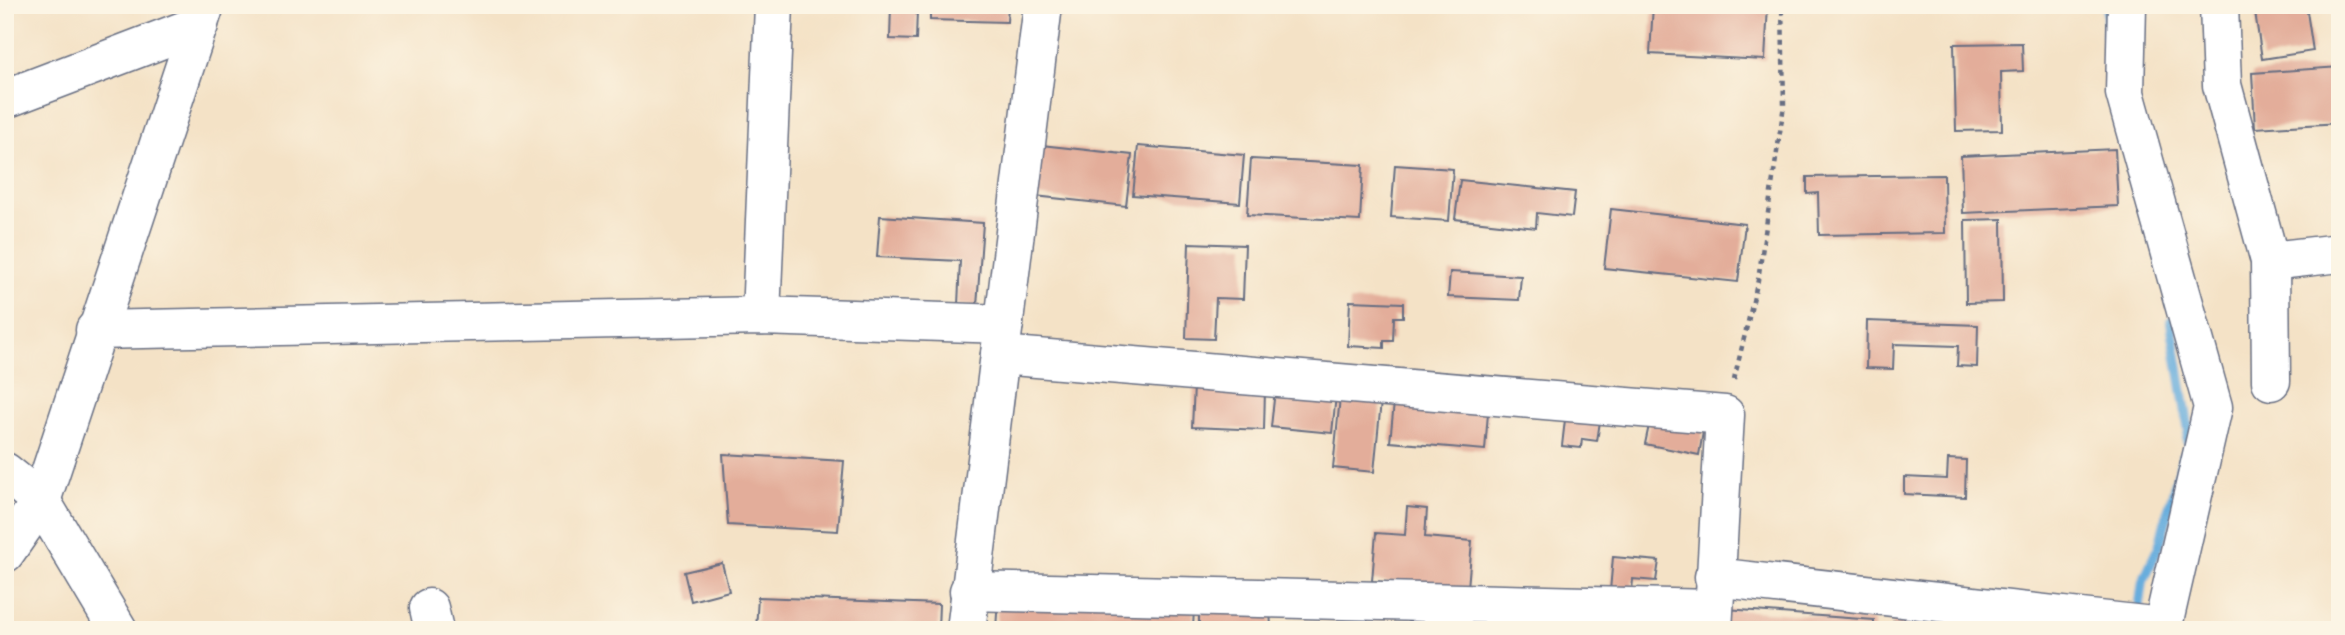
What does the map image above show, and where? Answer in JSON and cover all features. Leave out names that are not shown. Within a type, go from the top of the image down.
[{"type":"street","points":[[761,316],[774,5]]},
{"type":"street","points":[[966,630],[1043,5]]},
{"type":"street","points":[[970,591],[1713,605],[2162,629],[2213,407],[2126,93],[2127,5]]},
{"type":"street","points":[[2219,5],[2222,85],[2270,261],[2271,381]]},
{"type":"street","points":[[5,99],[202,15]]},
{"type":"street","points":[[5,553],[41,501],[95,330],[202,15]]},
{"type":"street","points":[[2270,261],[2340,253]]},
{"type":"street","points":[[95,330],[761,316],[1725,415],[1713,605]]},
{"type":"street","points":[[5,472],[41,501],[118,630]]},
{"type":"path","points":[[1725,415],[1758,280],[1784,105],[1782,5]]},
{"type":"building","points":[[891,5],[1008,5],[1007,22],[930,20],[930,10],[917,10],[916,40],[890,39]]},
{"type":"building","points":[[1653,5],[1768,5],[1765,60],[1650,54]]},
{"type":"building","points":[[2254,5],[2306,5],[2313,51],[2262,59]]},
{"type":"building","points":[[2022,43],[2023,71],[2001,72],[2002,130],[1956,131],[1954,44]]},
{"type":"building","points":[[2340,67],[2340,123],[2255,128],[2252,73]]},
{"type":"building","points":[[1041,145],[1132,155],[1126,206],[1035,196]]},
{"type":"building","points":[[1138,146],[1244,155],[1240,203],[1133,195]]},
{"type":"building","points":[[2115,149],[2118,206],[1963,213],[1961,156]]},
{"type":"building","points":[[1251,159],[1363,165],[1360,221],[1247,215]]},
{"type":"building","points":[[1395,165],[1453,169],[1449,221],[1391,217]]},
{"type":"building","points":[[1944,175],[1945,233],[1819,235],[1818,193],[1807,194],[1807,177]]},
{"type":"building","points":[[1460,180],[1575,192],[1572,217],[1537,213],[1536,228],[1455,219]]},
{"type":"building","points":[[1611,209],[1745,224],[1738,282],[1604,268]]},
{"type":"building","points":[[880,216],[983,223],[977,306],[958,305],[960,261],[877,257]]},
{"type":"building","points":[[2002,219],[2003,302],[1966,303],[1965,220]]},
{"type":"building","points":[[1189,243],[1245,245],[1243,299],[1216,298],[1214,339],[1186,338]]},
{"type":"building","points":[[1450,272],[1521,276],[1519,300],[1448,297]]},
{"type":"building","points":[[1350,301],[1403,303],[1403,317],[1394,317],[1393,341],[1384,341],[1384,348],[1348,346]]},
{"type":"building","points":[[1867,321],[1978,325],[1977,367],[1957,366],[1958,346],[1894,344],[1893,369],[1866,368]]},
{"type":"building","points":[[1194,386],[1265,389],[1264,430],[1192,427]]},
{"type":"building","points":[[1275,390],[1336,395],[1332,433],[1271,427]]},
{"type":"building","points":[[1395,393],[1489,401],[1485,450],[1390,442]]},
{"type":"building","points":[[1340,397],[1381,401],[1374,472],[1333,468]]},
{"type":"building","points":[[1566,411],[1601,415],[1597,441],[1582,439],[1581,448],[1562,446]]},
{"type":"building","points":[[1651,416],[1704,426],[1699,455],[1645,444]]},
{"type":"building","points":[[723,454],[844,461],[838,531],[728,525]]},
{"type":"building","points":[[1948,459],[1966,460],[1965,497],[1904,494],[1904,477],[1947,479]]},
{"type":"building","points":[[1407,507],[1427,509],[1425,537],[1472,541],[1468,588],[1372,581],[1376,533],[1405,535]]},
{"type":"building","points":[[1613,557],[1659,561],[1656,581],[1633,579],[1631,603],[1609,602]]},
{"type":"building","points":[[722,563],[729,591],[691,601],[684,572]]},
{"type":"building","points":[[758,597],[939,604],[938,630],[756,630]]},
{"type":"building","points":[[998,597],[1194,607],[1193,630],[996,630]]},
{"type":"building","points":[[1199,604],[1270,607],[1271,630],[1199,630]]},
{"type":"building","points":[[1726,609],[1874,620],[1874,630],[1724,630]]},
{"type":"building","points":[[1551,616],[1705,619],[1705,630],[1551,630]]},
{"type":"building","points":[[1893,621],[1958,626],[1958,630],[1892,630]]},
{"type":"building","points":[[1468,622],[1530,624],[1530,630],[1468,630]]},
{"type":"waterway","points":[[2107,5],[2107,48]]},
{"type":"waterway","points":[[2171,322],[2189,431],[2187,440]]},
{"type":"waterway","points":[[2138,618],[2143,581],[2159,546],[2183,456]]}]
